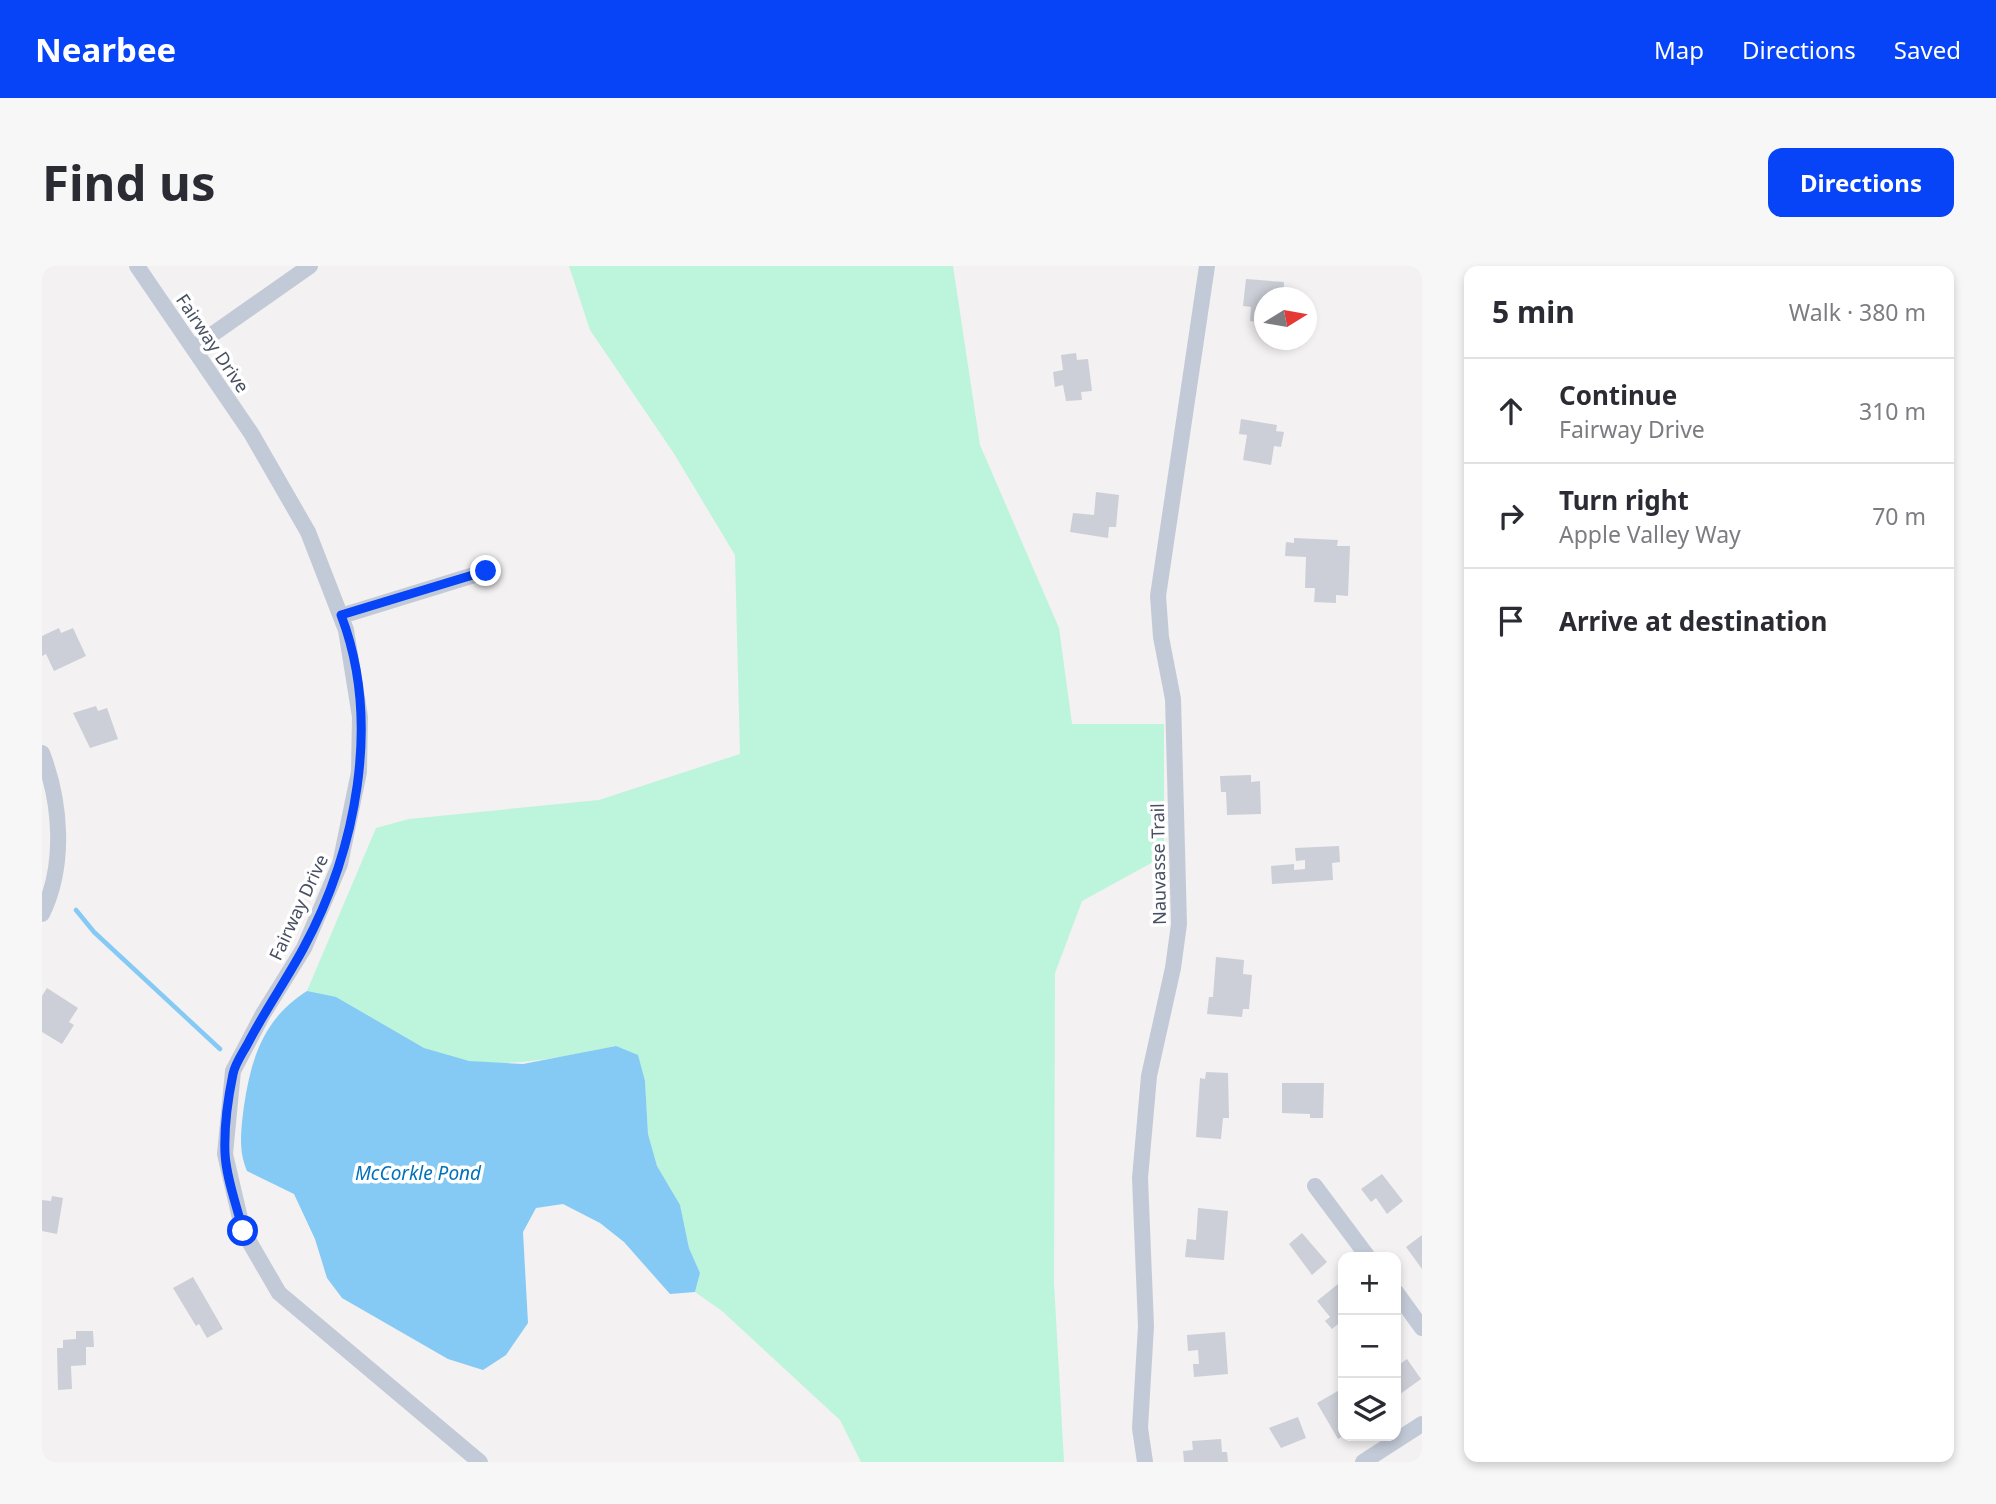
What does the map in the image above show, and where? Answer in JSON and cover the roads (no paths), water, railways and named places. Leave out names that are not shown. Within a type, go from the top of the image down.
[{"type":"street","name":"Fairway Drive","points":[[137,266],[251,433],[308,532],[341,615],[354,664],[360,717],[359,772],[352,819],[341,864],[304,948],[262,1014],[233,1071],[225,1154],[243,1231],[279,1293],[470,1459]]},
{"type":"street","points":[[193,348],[310,266]]},
{"type":"street","name":"Nauvasse Trail","points":[[1145,1462],[1140,1427],[1146,1326],[1142,1152],[1149,1076],[1173,968],[1179,924],[1173,699],[1161,637],[1158,596],[1207,266]]},
{"type":"street","points":[[341,615],[486,571]]},
{"type":"street","points":[[42,753],[52,778],[59,831],[51,890],[42,914]]},
{"type":"street","points":[[1315,1186],[1364,1252]]},
{"type":"street","points":[[1401,1299],[1422,1328]]},
{"type":"street","points":[[1363,1462],[1422,1424]]},
{"type":"water","name":"McCorkle Pond","points":[[307,991],[336,997],[424,1048],[469,1061],[523,1064],[616,1046],[638,1055],[645,1081],[648,1134],[657,1166],[680,1205],[689,1248],[700,1273],[695,1292],[670,1294],[624,1242],[600,1223],[563,1204],[536,1208],[523,1232],[528,1323],[506,1355],[483,1370],[448,1359],[342,1298],[327,1278],[315,1239],[294,1194],[247,1171],[241,1147],[244,1106],[251,1072],[262,1041],[280,1014]]},
{"type":"waterway","points":[[76,910],[94,932],[220,1049]]}]
